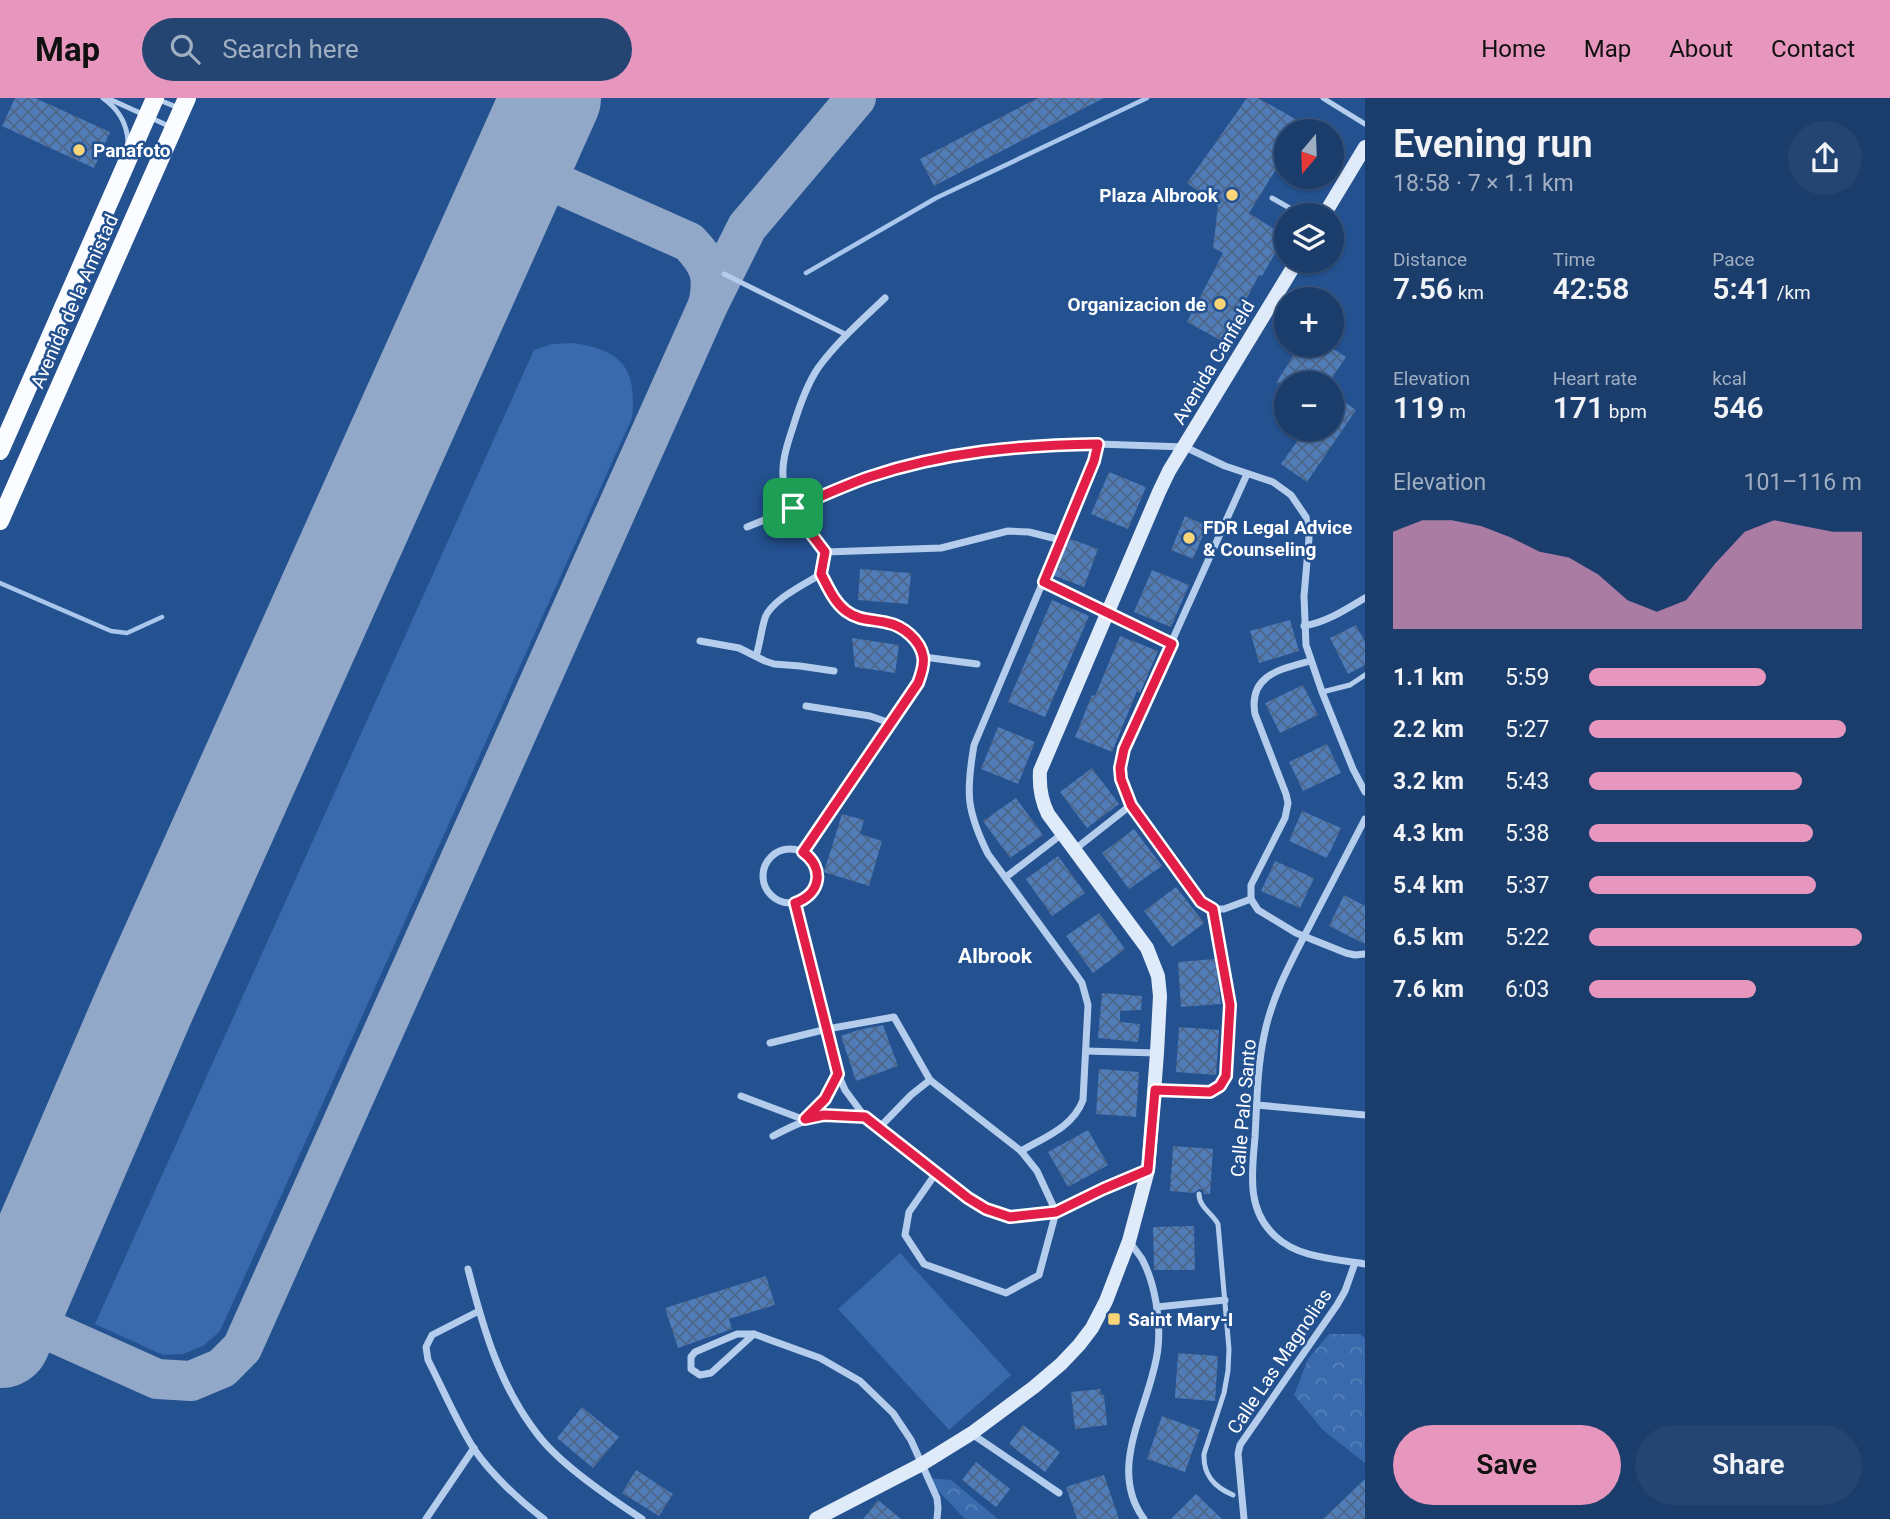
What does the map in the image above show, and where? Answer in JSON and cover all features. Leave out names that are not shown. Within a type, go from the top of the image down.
[{"type":"main road","name":"Avenida de la Amistad","points":[[0,450],[156,98]]},
{"type":"main road","name":"Avenida de la Amistad","points":[[0,521],[185,104]]},
{"type":"main road","points":[[1331,203],[1365,147]]},
{"type":"main road","name":"Avenida Canfield","points":[[816,1519],[922,1464],[972,1433],[1034,1387],[1079,1345],[1092,1328],[1106,1301],[1129,1241],[1148,1170],[1160,996],[1158,976],[1152,960],[1136,934],[1048,814],[1039,786],[1040,771],[1158,492],[1290,273]]},
{"type":"street","points":[[803,852],[922,674],[924,657],[916,641],[901,628],[884,622],[861,619],[845,611],[834,598],[821,574],[825,552],[793,508],[784,484],[784,451],[803,397],[818,369],[884,298]]},
{"type":"street","points":[[1021,1151],[1069,1123],[1078,1113],[1083,1100],[1088,1005],[1082,984],[988,854],[977,833],[970,807],[968,781],[974,745],[1094,461],[1098,444]]},
{"type":"street","points":[[747,527],[868,478],[942,458],[1020,447],[1098,444],[1185,447],[1247,474],[1273,482],[1297,501],[1306,517],[1309,538],[1304,626],[1310,661],[1353,769],[1365,792]]},
{"type":"street","points":[[1247,474],[1132,730],[1122,758],[1121,779],[1131,805],[1201,902],[1213,909],[1224,909],[1251,900]]},
{"type":"street","points":[[825,552],[941,548],[1008,531],[1029,531],[1061,540]]},
{"type":"street","points":[[756,656],[770,608],[821,574]]},
{"type":"street","points":[[1044,582],[1172,644]]},
{"type":"street","points":[[1304,626],[1331,618],[1365,598]]},
{"type":"street","points":[[700,641],[739,648],[774,664],[834,671]]},
{"type":"street","points":[[924,657],[977,664]]},
{"type":"street","points":[[1310,661],[1277,670],[1261,683],[1254,695],[1255,714],[1288,803],[1285,818],[1251,885],[1251,900],[1258,910],[1304,937],[1346,953],[1365,954]]},
{"type":"street","points":[[806,706],[870,716],[890,723]]},
{"type":"street","points":[[1074,850],[1131,805]]},
{"type":"street","name":"Calle Palo Santo","points":[[1365,819],[1282,980],[1269,1017],[1261,1055],[1251,1185],[1261,1220],[1273,1235],[1293,1249],[1306,1254],[1365,1264]]},
{"type":"street","points":[[1006,877],[1062,834]]},
{"type":"street","points":[[785,849],[803,852],[815,864],[815,888],[810,895],[795,903],[777,900],[765,886],[764,867],[776,853],[785,849]]},
{"type":"street","points":[[795,903],[838,1074],[845,1090],[865,1117],[968,1198],[986,1209],[1010,1217],[1056,1212],[1148,1170]]},
{"type":"street","points":[[1155,1090],[1210,1092],[1220,1086],[1226,1076],[1230,1005],[1213,909]]},
{"type":"street","points":[[770,1044],[827,1029],[894,1017],[930,1080],[1021,1151],[1037,1171],[1056,1212],[1039,1275],[1006,1293],[924,1264],[905,1235],[909,1212],[936,1173]]},
{"type":"street","points":[[1087,1051],[1157,1053]]},
{"type":"street","points":[[805,1119],[825,1099],[838,1074]]},
{"type":"street","points":[[878,1128],[930,1080]]},
{"type":"street","points":[[741,1096],[805,1119]]},
{"type":"street","points":[[1257,1105],[1365,1115]]},
{"type":"street","points":[[773,1136],[805,1119],[824,1115],[865,1117]]},
{"type":"street","points":[[1129,1241],[1143,1260],[1157,1307],[1159,1335],[1156,1361],[1128,1463],[1130,1491],[1144,1519]]},
{"type":"street","name":"Calle Las Magnolias","points":[[1244,1519],[1238,1454],[1240,1445],[1337,1305],[1355,1263]]},
{"type":"street","points":[[468,1269],[500,1372],[539,1437],[569,1466],[639,1518]]},
{"type":"street","points":[[1157,1307],[1225,1300]]},
{"type":"street","points":[[479,1311],[432,1335],[426,1347],[428,1360],[474,1448],[512,1491],[544,1519]]},
{"type":"street","points":[[754,1334],[711,1373],[700,1375],[691,1369],[691,1357],[695,1352],[737,1334],[754,1334],[820,1358],[860,1381],[893,1413],[911,1440],[937,1498],[938,1519]]},
{"type":"street","points":[[972,1433],[1059,1493]]},
{"type":"street","points":[[426,1519],[474,1448]]},
{"type":"lane","points":[[105,98],[173,128]]},
{"type":"lane","points":[[105,98],[125,124],[129,144],[127,161]]},
{"type":"lane","points":[[156,98],[185,104]]},
{"type":"lane","points":[[1324,98],[1365,124]]},
{"type":"lane","points":[[1272,198],[1281,203]]},
{"type":"lane","points":[[724,274],[847,335]]},
{"type":"lane","points":[[1322,692],[1350,685],[1365,675]]},
{"type":"lane","points":[[1199,1194],[1201,1204],[1218,1224],[1229,1349],[1224,1393],[1204,1454],[1204,1463],[1213,1483],[1233,1495]]},
{"type":"green space","points":[[573,343],[604,351],[623,364],[632,386],[632,418],[219,1332],[203,1346],[183,1354],[163,1355],[95,1324],[534,350],[552,344]]},
{"type":"green space","points":[[900,1253],[1011,1375],[949,1430],[838,1309]]},
{"type":"green space","points":[[1329,1334],[1360,1334],[1365,1338],[1365,1463],[1323,1430],[1294,1395],[1308,1359]]},
{"type":"green space","points":[[926,1478],[951,1480],[998,1519],[965,1519]]},
{"type":"building","name":"Panafoto","points":[[15,98],[35,98],[110,132],[94,168],[2,126]]},
{"type":"building","points":[[1038,98],[1104,98],[934,186],[920,159]]},
{"type":"building","name":"Plaza Albrook","points":[[1247,98],[1258,98],[1296,119],[1274,119],[1274,172],[1249,213],[1274,229],[1274,255],[1262,276],[1259,275],[1224,342],[1187,322],[1223,253],[1213,248],[1218,206],[1187,183]]},
{"type":"building","points":[[1292,357],[1346,357],[1337,371],[1284,371]]},
{"type":"building","points":[[1344,402],[1356,410],[1344,428]]},
{"type":"building","points":[[1297,441],[1335,441],[1307,482],[1281,464]]},
{"type":"building","points":[[1109,472],[1146,487],[1128,529],[1091,514]]},
{"type":"building","name":"FDR Legal Advice & Counseling","points":[[1185,516],[1207,526],[1193,559],[1171,550]]},
{"type":"building","points":[[1068,538],[1098,549],[1084,587],[1052,575]]},
{"type":"building","points":[[860,569],[911,573],[908,604],[858,600]]},
{"type":"building","points":[[1152,570],[1189,585],[1171,627],[1134,612]]},
{"type":"building","points":[[1052,600],[1089,616],[1045,717],[1008,702]]},
{"type":"building","points":[[1290,620],[1299,651],[1259,663],[1250,631]]},
{"type":"building","points":[[1356,625],[1365,642],[1365,665],[1348,674],[1330,638]]},
{"type":"building","points":[[1120,636],[1158,651],[1140,693],[1137,691],[1112,752],[1075,737]]},
{"type":"building","points":[[852,638],[899,645],[895,673],[855,667]]},
{"type":"building","points":[[1303,685],[1318,715],[1280,733],[1265,703]]},
{"type":"building","points":[[998,727],[1035,742],[1018,784],[981,769]]},
{"type":"building","points":[[1327,744],[1341,773],[1303,791],[1289,762]]},
{"type":"building","points":[[1092,768],[1119,804],[1087,828],[1060,792]]},
{"type":"building","points":[[1016,798],[1043,835],[1010,858],[983,821]]},
{"type":"building","points":[[1302,811],[1341,828],[1327,858],[1289,841]]},
{"type":"building","points":[[842,814],[864,820],[860,834],[882,841],[869,886],[824,872]]},
{"type":"building","points":[[1134,829],[1162,866],[1129,889],[1102,853]]},
{"type":"building","points":[[1058,856],[1085,893],[1052,916],[1026,879]]},
{"type":"building","points":[[1275,861],[1314,878],[1300,908],[1261,891]]},
{"type":"building","points":[[1176,887],[1204,923],[1172,947],[1144,911]]},
{"type":"building","points":[[1344,895],[1365,906],[1365,944],[1329,926]]},
{"type":"building","points":[[1099,913],[1125,949],[1093,973],[1066,936]]},
{"type":"building","points":[[1215,959],[1221,1004],[1181,1007],[1178,962]]},
{"type":"building","points":[[1102,993],[1142,996],[1141,1010],[1120,1011],[1120,1022],[1140,1024],[1138,1042],[1098,1038]]},
{"type":"building","points":[[883,1025],[898,1066],[856,1081],[841,1036]]},
{"type":"building","points":[[1179,1027],[1219,1030],[1216,1075],[1176,1072]]},
{"type":"building","points":[[1099,1069],[1139,1072],[1136,1117],[1096,1114]]},
{"type":"building","points":[[1088,1130],[1108,1165],[1068,1187],[1048,1152]]},
{"type":"building","points":[[1173,1146],[1213,1149],[1210,1194],[1204,1194],[1203,1190],[1199,1189],[1194,1193],[1170,1191]]},
{"type":"building","points":[[1194,1226],[1195,1270],[1154,1270],[1153,1227]]},
{"type":"building","points":[[766,1276],[775,1305],[729,1319],[732,1329],[678,1348],[665,1308]]},
{"type":"building","points":[[1178,1353],[1218,1356],[1215,1401],[1175,1398]]},
{"type":"building","points":[[1101,1389],[1107,1425],[1075,1429],[1071,1392]]},
{"type":"building","points":[[582,1407],[619,1437],[593,1468],[557,1438]]},
{"type":"building","points":[[1162,1416],[1200,1430],[1185,1472],[1147,1459]]},
{"type":"building","points":[[1023,1425],[1060,1452],[1045,1472],[1009,1444]]},
{"type":"building","points":[[976,1462],[1010,1489],[996,1507],[962,1480]]},
{"type":"building","points":[[636,1470],[673,1494],[659,1516],[622,1493]]},
{"type":"building","points":[[1104,1475],[1119,1519],[1077,1519],[1066,1487]]},
{"type":"building","points":[[1365,1479],[1365,1519],[1323,1519]]},
{"type":"building","points":[[1196,1494],[1222,1519],[1171,1519]]},
{"type":"building","points":[[878,1500],[901,1519],[863,1519]]},
{"type":"waterway","points":[[806,273],[936,198],[1147,98]]},
{"type":"waterway","points":[[0,583],[111,631],[127,633],[162,617]]},
{"type":"taxiway","points":[[12,1314],[157,1379],[191,1381],[222,1368],[242,1348],[708,305],[747,227],[856,98]]},
{"type":"taxiway","points":[[520,167],[689,242],[709,270],[711,285],[708,305]]},
{"type":"runway","points":[[1,1338],[146,1001],[551,98]]},
{"type":"place","name":"Panafoto","points":[[79,150]]},
{"type":"place","name":"Plaza Albrook","points":[[1232,195]]},
{"type":"place","name":"Organizacion de","points":[[1220,304]]},
{"type":"place","name":"FDR Legal Advice & Counseling","points":[[1189,538]]},
{"type":"place","name":"Saint Mary-I","points":[[1114,1319]]},
{"type":"district","name":"Albrook","points":[[995,956]]},
{"type":"route","points":[[1098,444],[1094,461],[1044,582],[1172,644],[1124,749],[1121,779],[1131,805],[1201,902],[1213,909],[1230,1005],[1226,1076],[1220,1086],[1205,1093],[1155,1090],[1148,1170],[1056,1212],[1010,1217],[986,1209],[968,1198],[865,1117],[824,1115],[805,1119],[825,1099],[838,1074],[795,903],[810,895],[817,880],[815,864],[803,852],[918,683],[924,657],[916,641],[901,628],[853,616],[838,604],[821,574],[825,552],[793,508],[868,478],[942,458],[1020,447],[1098,444]]}]
